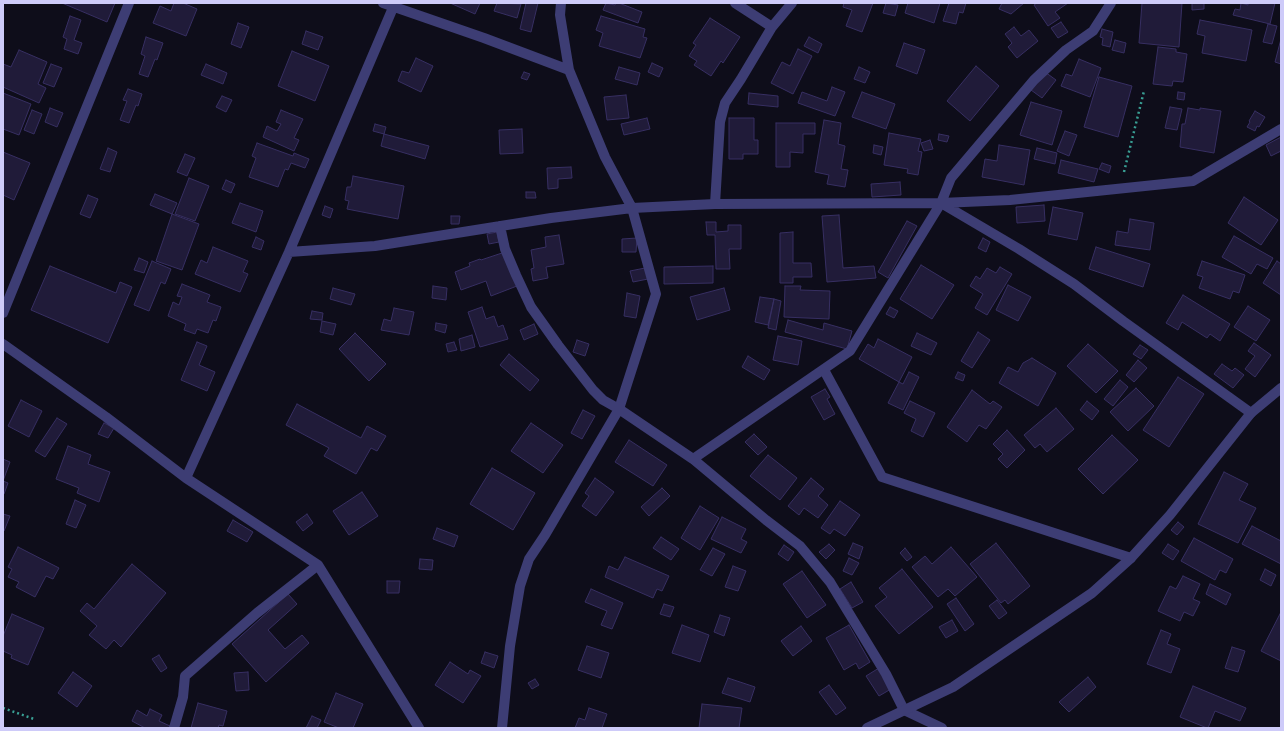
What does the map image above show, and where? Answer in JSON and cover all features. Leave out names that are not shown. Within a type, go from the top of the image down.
[{"type":"street","points":[[3,313],[130,3]]},
{"type":"street","points":[[383,3],[395,5],[569,70]]},
{"type":"street","points":[[502,728],[510,646],[520,586],[529,560],[619,409],[656,294],[632,208],[605,157],[569,70],[560,15],[561,3]]},
{"type":"street","points":[[734,3],[772,27]]},
{"type":"street","points":[[715,204],[720,122],[725,103],[772,27],[792,3]]},
{"type":"street","points":[[694,459],[824,370],[850,350],[941,202],[951,178],[1034,80],[1066,50],[1093,31],[1111,3]]},
{"type":"street","points":[[186,478],[289,252],[395,5]]},
{"type":"street","points":[[289,252],[375,246],[551,218],[632,208],[715,204],[1010,200],[1193,181],[1281,129]]},
{"type":"street","points":[[941,202],[1074,284],[1251,413]]},
{"type":"street","points":[[500,226],[505,249],[532,307],[592,390],[603,400],[694,459],[766,520],[800,546],[830,582],[886,674],[904,710],[942,728]]},
{"type":"street","points":[[3,344],[106,417],[186,478],[318,565],[419,728]]},
{"type":"street","points":[[824,370],[882,477],[1130,558]]},
{"type":"street","points":[[867,728],[953,686],[1092,593],[1130,558],[1170,515],[1251,413],[1281,388]]},
{"type":"street","points":[[174,728],[183,697],[185,676],[257,613],[318,565]]},
{"type":"path","points":[[1120,188],[1144,91]]},
{"type":"path","points":[[3,708],[34,720]]},
{"type":"building","points":[[62,3],[115,3],[107,22]]},
{"type":"building","points":[[174,3],[183,3],[197,9],[186,36],[153,23],[160,6],[171,11]]},
{"type":"building","points":[[450,3],[480,3],[475,14]]},
{"type":"building","points":[[497,3],[521,4],[517,18],[494,11]]},
{"type":"building","points":[[526,3],[538,3],[531,32],[520,29]]},
{"type":"building","points":[[606,3],[615,5],[616,3],[619,3],[642,12],[638,23],[603,10]]},
{"type":"building","points":[[844,3],[873,3],[862,32],[846,26],[852,10],[843,7]]},
{"type":"building","points":[[886,3],[898,5],[895,16],[883,13]]},
{"type":"building","points":[[908,3],[940,3],[934,23],[905,13]]},
{"type":"building","points":[[949,3],[966,3],[963,13],[959,12],[956,24],[943,21]]},
{"type":"building","points":[[1002,3],[1024,3],[1011,14],[999,9]]},
{"type":"building","points":[[1037,3],[1068,3],[1055,12],[1060,18],[1048,26],[1034,5]]},
{"type":"building","points":[[1142,3],[1182,3],[1179,47],[1139,43]]},
{"type":"building","points":[[1192,3],[1204,3],[1204,9],[1192,10]]},
{"type":"building","points":[[1241,3],[1248,5],[1248,3],[1275,3],[1270,24],[1233,15],[1235,9],[1240,10]]},
{"type":"building","points":[[70,16],[81,20],[74,40],[82,43],[78,54],[64,49],[67,39],[63,37]]},
{"type":"building","points":[[601,16],[645,29],[643,37],[647,38],[640,58],[599,46],[603,33],[596,30]]},
{"type":"building","points":[[710,18],[740,37],[723,63],[721,61],[711,76],[694,65],[697,61],[689,56],[696,45],[693,43]]},
{"type":"building","points":[[1200,20],[1252,30],[1246,61],[1202,53],[1205,36],[1197,34]]},
{"type":"building","points":[[1061,22],[1068,32],[1058,38],[1051,28]]},
{"type":"building","points":[[238,23],[249,27],[241,48],[231,44]]},
{"type":"building","points":[[1268,24],[1277,26],[1272,44],[1263,42]]},
{"type":"building","points":[[1014,27],[1021,36],[1029,30],[1038,41],[1017,58],[1008,47],[1012,43],[1005,34]]},
{"type":"building","points":[[1102,29],[1113,32],[1110,47],[1102,45],[1103,38],[1100,37]]},
{"type":"building","points":[[306,31],[323,37],[318,50],[302,44]]},
{"type":"building","points":[[146,37],[163,43],[157,60],[155,59],[148,77],[139,74],[145,56],[141,54]]},
{"type":"building","points":[[809,37],[822,44],[818,53],[804,46]]},
{"type":"building","points":[[1281,39],[1281,64],[1275,62]]},
{"type":"building","points":[[1115,40],[1126,43],[1124,53],[1112,50]]},
{"type":"building","points":[[904,43],[925,50],[917,74],[896,66]]},
{"type":"building","points":[[1158,47],[1176,49],[1176,52],[1187,54],[1183,82],[1173,81],[1172,86],[1153,84]]},
{"type":"building","points":[[798,49],[812,56],[793,94],[771,83],[782,62],[790,66]]},
{"type":"building","points":[[19,50],[47,62],[38,84],[46,88],[39,103],[3,87],[3,64],[11,67]]},
{"type":"building","points":[[292,51],[329,66],[315,101],[278,86]]},
{"type":"building","points":[[416,58],[433,66],[421,92],[398,81],[402,71],[409,73]]},
{"type":"building","points":[[1079,59],[1101,68],[1090,97],[1061,86],[1066,74],[1072,76]]},
{"type":"building","points":[[652,63],[663,68],[659,77],[648,72]]},
{"type":"building","points":[[51,64],[62,68],[54,87],[43,83]]},
{"type":"building","points":[[206,64],[227,73],[223,84],[201,75]]},
{"type":"building","points":[[976,66],[999,86],[970,121],[947,101]]},
{"type":"building","points":[[619,67],[640,73],[637,85],[615,79]]},
{"type":"building","points":[[859,67],[870,72],[865,83],[854,79]]},
{"type":"building","points":[[524,72],[530,74],[527,80],[521,78]]},
{"type":"building","points":[[1045,72],[1056,80],[1042,98],[1031,90]]},
{"type":"building","points":[[1099,77],[1132,86],[1118,137],[1084,127]]},
{"type":"building","points":[[832,87],[845,92],[835,116],[798,103],[802,92],[827,101]]},
{"type":"building","points":[[128,89],[142,94],[138,106],[136,105],[129,123],[120,120],[127,101],[123,100]]},
{"type":"building","points":[[862,92],[895,104],[886,129],[852,117]]},
{"type":"building","points":[[1178,92],[1185,93],[1184,100],[1177,99]]},
{"type":"building","points":[[3,93],[31,104],[19,135],[3,129]]},
{"type":"building","points":[[749,93],[778,96],[778,107],[748,104]]},
{"type":"building","points":[[626,95],[629,118],[607,120],[604,97]]},
{"type":"building","points":[[222,96],[232,100],[226,112],[216,107]]},
{"type":"building","points":[[1031,102],[1062,111],[1052,145],[1020,135]]},
{"type":"building","points":[[1170,107],[1182,109],[1177,130],[1165,128]]},
{"type":"building","points":[[50,108],[63,113],[57,127],[45,122]]},
{"type":"building","points":[[1188,108],[1221,111],[1214,153],[1180,147],[1182,124],[1185,124]]},
{"type":"building","points":[[32,110],[42,114],[34,134],[24,130]]},
{"type":"building","points":[[281,110],[303,119],[294,138],[299,140],[294,151],[263,137],[267,126],[277,131],[281,124],[276,122]]},
{"type":"building","points":[[1255,111],[1265,117],[1259,127],[1257,126],[1255,131],[1247,127]]},
{"type":"building","points":[[647,118],[650,129],[624,135],[621,124]]},
{"type":"building","points":[[729,118],[754,118],[754,140],[758,140],[758,154],[743,154],[743,159],[729,159]]},
{"type":"building","points":[[824,120],[841,123],[838,144],[845,146],[841,169],[848,170],[845,187],[827,184],[829,175],[815,172]]},
{"type":"building","points":[[776,123],[815,123],[815,134],[803,134],[803,153],[790,152],[790,167],[776,167]]},
{"type":"building","points":[[375,124],[386,127],[384,134],[373,131]]},
{"type":"building","points":[[522,129],[523,153],[500,154],[499,130]]},
{"type":"building","points":[[1065,131],[1077,135],[1069,156],[1057,151]]},
{"type":"building","points":[[889,133],[921,139],[918,151],[922,152],[918,175],[907,173],[908,169],[884,165]]},
{"type":"building","points":[[384,134],[429,146],[425,159],[381,146]]},
{"type":"building","points":[[939,134],[949,136],[947,142],[938,140]]},
{"type":"building","points":[[1281,137],[1281,151],[1271,156],[1266,145]]},
{"type":"building","points":[[930,140],[933,149],[924,151],[921,143]]},
{"type":"building","points":[[257,143],[293,156],[294,153],[309,159],[305,168],[291,163],[288,170],[285,169],[278,187],[249,177],[256,158],[252,156]]},
{"type":"building","points":[[874,145],[883,147],[881,155],[873,153]]},
{"type":"building","points":[[999,145],[1030,150],[1024,185],[982,177],[985,159],[997,161]]},
{"type":"building","points":[[108,148],[117,152],[110,172],[100,169]]},
{"type":"building","points":[[1037,148],[1057,153],[1055,164],[1034,159]]},
{"type":"building","points":[[3,152],[30,163],[14,200],[3,195]]},
{"type":"building","points":[[185,154],[195,158],[187,176],[177,172]]},
{"type":"building","points":[[1061,160],[1098,169],[1094,182],[1058,173]]},
{"type":"building","points":[[1102,163],[1111,166],[1109,173],[1099,169]]},
{"type":"building","points":[[571,167],[572,178],[558,179],[558,188],[548,189],[547,168]]},
{"type":"building","points":[[353,176],[404,186],[398,219],[347,209],[349,201],[345,200],[347,187],[351,187]]},
{"type":"building","points":[[189,178],[209,186],[195,221],[175,214]]},
{"type":"building","points":[[226,180],[235,184],[231,193],[222,189]]},
{"type":"building","points":[[900,182],[901,195],[872,197],[871,184]]},
{"type":"building","points":[[526,192],[535,192],[536,198],[526,198]]},
{"type":"building","points":[[155,194],[177,203],[172,214],[150,205]]},
{"type":"building","points":[[88,195],[98,199],[90,218],[80,214]]},
{"type":"building","points":[[1244,197],[1278,220],[1261,245],[1228,223]]},
{"type":"building","points":[[240,203],[263,211],[256,232],[232,223]]},
{"type":"building","points":[[1044,205],[1045,221],[1017,223],[1016,207]]},
{"type":"building","points":[[325,206],[333,209],[330,218],[322,215]]},
{"type":"building","points":[[1053,207],[1083,213],[1077,240],[1048,234]]},
{"type":"building","points":[[172,214],[199,224],[182,270],[156,261]]},
{"type":"building","points":[[839,215],[843,268],[874,266],[876,278],[827,282],[822,216]]},
{"type":"building","points":[[451,216],[460,216],[459,224],[451,224]]},
{"type":"building","points":[[1130,219],[1154,223],[1150,250],[1115,245],[1117,231],[1128,233]]},
{"type":"building","points":[[907,221],[917,226],[888,278],[878,272]]},
{"type":"building","points":[[706,222],[716,222],[716,232],[728,231],[728,225],[741,225],[741,249],[729,249],[730,269],[716,269],[715,235],[707,235]]},
{"type":"building","points":[[497,232],[499,242],[489,244],[487,234]]},
{"type":"building","points":[[793,232],[793,263],[811,263],[812,277],[793,277],[793,283],[780,283],[780,233]]},
{"type":"building","points":[[559,235],[564,264],[546,267],[548,278],[533,281],[531,269],[534,268],[531,250],[546,247],[545,237]]},
{"type":"building","points":[[1234,236],[1273,258],[1267,269],[1257,264],[1251,274],[1222,257]]},
{"type":"building","points":[[256,237],[264,241],[261,250],[252,247]]},
{"type":"building","points":[[637,238],[636,252],[622,252],[622,239]]},
{"type":"building","points":[[983,238],[990,242],[986,252],[978,248]]},
{"type":"building","points":[[213,247],[248,261],[243,272],[248,274],[240,292],[195,274],[201,260],[207,263]]},
{"type":"building","points":[[1096,247],[1150,264],[1143,287],[1089,269]]},
{"type":"building","points":[[505,252],[517,286],[491,296],[486,281],[461,290],[455,272],[470,266],[469,263]]},
{"type":"building","points":[[139,258],[148,262],[144,273],[134,270]]},
{"type":"building","points":[[152,261],[171,269],[165,284],[161,282],[149,311],[134,305]]},
{"type":"building","points":[[1202,261],[1245,275],[1239,293],[1233,291],[1230,299],[1199,288],[1203,277],[1197,275]]},
{"type":"building","points":[[1277,261],[1281,264],[1281,295],[1263,283]]},
{"type":"building","points":[[921,265],[954,285],[932,319],[900,299]]},
{"type":"building","points":[[50,266],[116,293],[120,282],[132,287],[108,343],[31,310]]},
{"type":"building","points":[[713,266],[713,283],[664,284],[664,267]]},
{"type":"building","points":[[1000,267],[1012,274],[987,315],[975,308],[983,294],[970,286],[976,276],[980,279],[987,268],[996,273]]},
{"type":"building","points":[[645,268],[648,279],[633,282],[630,271]]},
{"type":"building","points":[[182,284],[210,295],[207,302],[221,307],[216,321],[213,320],[208,333],[197,329],[195,334],[184,330],[186,324],[168,316],[173,302],[179,305],[182,297],[177,296]]},
{"type":"building","points":[[1008,285],[1031,297],[1018,321],[996,310]]},
{"type":"building","points":[[433,286],[447,288],[446,300],[432,298]]},
{"type":"building","points":[[785,286],[801,286],[800,290],[830,291],[829,319],[784,317]]},
{"type":"building","points":[[333,288],[355,294],[351,305],[330,299]]},
{"type":"building","points":[[724,288],[730,310],[697,320],[690,297]]},
{"type":"building","points":[[627,293],[640,296],[636,318],[624,316]]},
{"type":"building","points":[[1183,295],[1230,324],[1220,341],[1210,334],[1207,338],[1182,322],[1178,330],[1166,323]]},
{"type":"building","points":[[760,297],[774,299],[768,325],[755,322]]},
{"type":"building","points":[[774,299],[781,301],[776,330],[768,328]]},
{"type":"building","points":[[1248,306],[1270,320],[1256,341],[1234,327]]},
{"type":"building","points":[[482,307],[486,319],[494,316],[498,327],[503,325],[508,339],[480,347],[468,312]]},
{"type":"building","points":[[890,307],[898,311],[894,318],[886,314]]},
{"type":"building","points":[[394,308],[414,312],[409,335],[381,330],[384,319],[391,321]]},
{"type":"building","points":[[312,311],[323,313],[322,320],[310,319]]},
{"type":"building","points":[[788,320],[823,330],[824,323],[852,331],[847,349],[785,332]]},
{"type":"building","points":[[322,321],[336,324],[333,335],[320,332]]},
{"type":"building","points":[[436,323],[447,325],[445,333],[435,330]]},
{"type":"building","points":[[534,324],[538,334],[524,340],[520,330]]},
{"type":"building","points":[[978,332],[990,340],[972,368],[961,361]]},
{"type":"building","points":[[355,333],[386,364],[369,381],[339,349]]},
{"type":"building","points":[[917,333],[937,343],[931,355],[911,346]]},
{"type":"building","points":[[472,335],[475,347],[461,351],[459,339]]},
{"type":"building","points":[[778,336],[802,341],[798,365],[773,360]]},
{"type":"building","points":[[878,339],[912,357],[899,382],[859,359],[868,344],[874,348]]},
{"type":"building","points":[[577,340],[589,344],[585,356],[573,352]]},
{"type":"building","points":[[197,342],[207,346],[199,365],[215,372],[207,391],[181,380]]},
{"type":"building","points":[[454,342],[457,350],[448,352],[446,344]]},
{"type":"building","points":[[1254,343],[1271,355],[1255,377],[1245,369],[1255,356],[1248,351]]},
{"type":"building","points":[[1088,344],[1118,371],[1096,393],[1067,366]]},
{"type":"building","points":[[1140,345],[1148,350],[1141,359],[1133,354]]},
{"type":"building","points":[[509,354],[539,380],[530,391],[500,365]]},
{"type":"building","points":[[748,356],[770,370],[764,380],[742,367]]},
{"type":"building","points":[[1032,358],[1056,373],[1038,406],[999,383],[1008,367],[1018,372],[1023,363]]},
{"type":"building","points":[[1138,360],[1147,368],[1134,382],[1126,375]]},
{"type":"building","points":[[1222,364],[1232,371],[1235,368],[1244,375],[1233,388],[1214,374]]},
{"type":"building","points":[[909,372],[919,377],[903,410],[888,403],[899,382],[903,384]]},
{"type":"building","points":[[958,372],[965,375],[963,381],[955,378]]},
{"type":"building","points":[[1178,377],[1204,394],[1169,447],[1143,430]]},
{"type":"building","points":[[1120,380],[1128,387],[1113,406],[1104,399]]},
{"type":"building","points":[[1136,388],[1154,406],[1128,431],[1110,412]]},
{"type":"building","points":[[825,389],[830,397],[827,399],[835,414],[824,420],[811,397]]},
{"type":"building","points":[[972,390],[990,404],[993,401],[1002,407],[986,429],[979,425],[967,442],[947,427]]},
{"type":"building","points":[[21,400],[42,411],[29,437],[8,426]]},
{"type":"building","points":[[910,401],[935,413],[923,437],[911,431],[916,419],[904,413]]},
{"type":"building","points":[[1087,401],[1099,411],[1092,420],[1080,410]]},
{"type":"building","points":[[297,404],[361,438],[367,426],[386,436],[377,451],[371,448],[356,474],[324,456],[329,448],[286,425]]},
{"type":"building","points":[[1056,408],[1074,429],[1047,452],[1040,444],[1035,448],[1024,435]]},
{"type":"building","points":[[583,410],[595,416],[582,439],[571,433]]},
{"type":"building","points":[[57,418],[67,424],[45,457],[35,451]]},
{"type":"building","points":[[104,423],[114,428],[108,438],[98,434]]},
{"type":"building","points":[[531,423],[563,445],[543,473],[511,451]]},
{"type":"building","points":[[1007,430],[1025,450],[1007,468],[998,459],[1003,454],[993,444]]},
{"type":"building","points":[[754,434],[767,447],[758,455],[745,442]]},
{"type":"building","points":[[1112,435],[1138,460],[1103,494],[1078,469]]},
{"type":"building","points":[[629,440],[667,465],[653,486],[615,462]]},
{"type":"building","points":[[68,446],[91,455],[88,464],[110,472],[99,502],[77,493],[79,488],[56,479]]},
{"type":"building","points":[[768,455],[797,478],[780,500],[750,476]]},
{"type":"building","points":[[3,459],[10,462],[3,481]]},
{"type":"building","points":[[492,468],[535,493],[513,530],[470,504]]},
{"type":"building","points":[[1224,472],[1248,484],[1239,500],[1256,508],[1238,543],[1198,524]]},
{"type":"building","points":[[595,478],[614,492],[596,516],[582,506],[589,496],[585,493]]},
{"type":"building","points":[[811,478],[824,489],[818,496],[828,505],[818,518],[804,508],[799,515],[788,506]]},
{"type":"building","points":[[3,481],[8,483],[4,494],[3,493]]},
{"type":"building","points":[[662,488],[670,496],[649,516],[641,507]]},
{"type":"building","points":[[362,492],[378,516],[349,535],[333,511]]},
{"type":"building","points":[[75,500],[86,505],[76,528],[66,524]]},
{"type":"building","points":[[840,501],[860,515],[845,536],[834,529],[830,534],[821,528]]},
{"type":"building","points":[[700,506],[719,518],[700,550],[681,538]]},
{"type":"building","points":[[3,514],[10,516],[4,531],[3,530]]},
{"type":"building","points":[[307,514],[313,523],[303,531],[296,522]]},
{"type":"building","points":[[722,517],[746,529],[741,539],[747,542],[741,553],[711,539]]},
{"type":"building","points":[[233,520],[253,532],[247,542],[227,531]]},
{"type":"building","points":[[1178,522],[1184,527],[1177,535],[1171,530]]},
{"type":"building","points":[[1252,526],[1281,541],[1281,564],[1242,544]]},
{"type":"building","points":[[437,528],[458,536],[454,547],[433,539]]},
{"type":"building","points":[[661,537],[679,549],[671,560],[653,548]]},
{"type":"building","points":[[1194,538],[1233,559],[1226,573],[1220,570],[1215,580],[1181,561]]},
{"type":"building","points":[[853,543],[863,547],[859,559],[848,554]]},
{"type":"building","points":[[996,543],[1030,586],[1008,604],[1005,600],[1001,603],[970,564]]},
{"type":"building","points":[[829,544],[835,550],[826,559],[819,552]]},
{"type":"building","points":[[1168,544],[1179,551],[1173,560],[1162,553]]},
{"type":"building","points":[[784,545],[794,552],[788,561],[778,554]]},
{"type":"building","points":[[18,547],[59,568],[53,579],[46,576],[35,597],[16,587],[19,582],[8,577],[12,569],[8,567]]},
{"type":"building","points":[[951,547],[977,577],[955,596],[948,589],[938,597],[912,567],[925,556],[932,564]]},
{"type":"building","points":[[713,548],[725,554],[712,576],[700,570]]},
{"type":"building","points":[[905,548],[912,557],[907,561],[900,553]]},
{"type":"building","points":[[625,557],[669,576],[662,591],[657,589],[653,598],[605,577],[609,566],[618,570]]},
{"type":"building","points":[[849,558],[859,563],[852,575],[843,571]]},
{"type":"building","points":[[420,559],[433,560],[432,570],[419,569]]},
{"type":"building","points":[[132,564],[166,593],[121,647],[114,640],[106,649],[89,635],[97,626],[80,611],[87,603],[94,609]]},
{"type":"building","points":[[733,566],[746,571],[738,591],[725,587]]},
{"type":"building","points":[[902,569],[933,607],[899,634],[875,606],[887,597],[879,588]]},
{"type":"building","points":[[1265,569],[1276,575],[1271,586],[1260,580]]},
{"type":"building","points":[[802,571],[826,605],[807,618],[783,584]]},
{"type":"building","points":[[1183,576],[1200,584],[1193,599],[1200,602],[1193,616],[1184,612],[1180,621],[1158,611],[1170,586],[1176,589]]},
{"type":"building","points":[[387,581],[400,581],[399,593],[387,593]]},
{"type":"building","points":[[851,582],[863,602],[852,608],[840,589]]},
{"type":"building","points":[[1210,584],[1231,594],[1226,605],[1206,594]]},
{"type":"building","points":[[591,589],[623,603],[612,629],[601,625],[607,611],[585,602]]},
{"type":"building","points":[[288,594],[297,604],[268,630],[285,649],[302,635],[309,643],[266,682],[232,644]]},
{"type":"building","points":[[956,598],[974,624],[965,631],[947,604]]},
{"type":"building","points":[[997,600],[1007,613],[999,619],[989,606]]},
{"type":"building","points":[[664,604],[674,607],[670,617],[660,614]]},
{"type":"building","points":[[1281,612],[1281,661],[1261,651]]},
{"type":"building","points":[[12,614],[44,628],[28,665],[11,658],[12,655],[3,651],[3,636]]},
{"type":"building","points":[[720,615],[730,618],[724,636],[714,632]]},
{"type":"building","points":[[952,620],[958,631],[946,638],[939,627]]},
{"type":"building","points":[[682,625],[709,635],[700,662],[672,653]]},
{"type":"building","points":[[849,625],[870,662],[859,669],[856,663],[844,670],[826,638]]},
{"type":"building","points":[[801,626],[812,641],[793,656],[781,641]]},
{"type":"building","points":[[1161,630],[1171,634],[1167,644],[1180,649],[1171,673],[1147,664]]},
{"type":"building","points":[[587,646],[609,653],[601,678],[578,670]]},
{"type":"building","points":[[1232,647],[1245,651],[1238,672],[1225,668]]},
{"type":"building","points":[[485,652],[498,656],[494,668],[481,663]]},
{"type":"building","points":[[159,655],[167,668],[161,672],[152,659]]},
{"type":"building","points":[[450,662],[468,674],[470,670],[481,676],[463,703],[435,685]]},
{"type":"building","points":[[879,668],[891,689],[879,696],[866,676]]},
{"type":"building","points":[[73,672],[92,686],[77,707],[58,693]]},
{"type":"building","points":[[248,672],[249,690],[236,691],[234,673]]},
{"type":"building","points":[[1088,677],[1096,687],[1069,712],[1059,702]]},
{"type":"building","points":[[728,678],[755,687],[750,702],[722,693]]},
{"type":"building","points":[[535,679],[539,685],[532,689],[528,683]]},
{"type":"building","points":[[829,685],[846,708],[836,715],[819,692]]},
{"type":"building","points":[[1193,686],[1246,708],[1240,721],[1215,711],[1207,728],[1180,717]]},
{"type":"building","points":[[336,693],[363,704],[353,728],[339,728],[324,722]]},
{"type":"building","points":[[198,703],[227,711],[223,726],[219,725],[218,728],[191,728]]},
{"type":"building","points":[[702,704],[742,708],[739,728],[699,728]]},
{"type":"building","points":[[589,708],[607,714],[602,728],[575,728],[579,718],[585,720]]},
{"type":"building","points":[[150,709],[162,715],[159,721],[170,726],[169,728],[145,728],[132,721],[137,710],[147,716]]},
{"type":"building","points":[[312,716],[321,720],[317,728],[306,728]]}]
